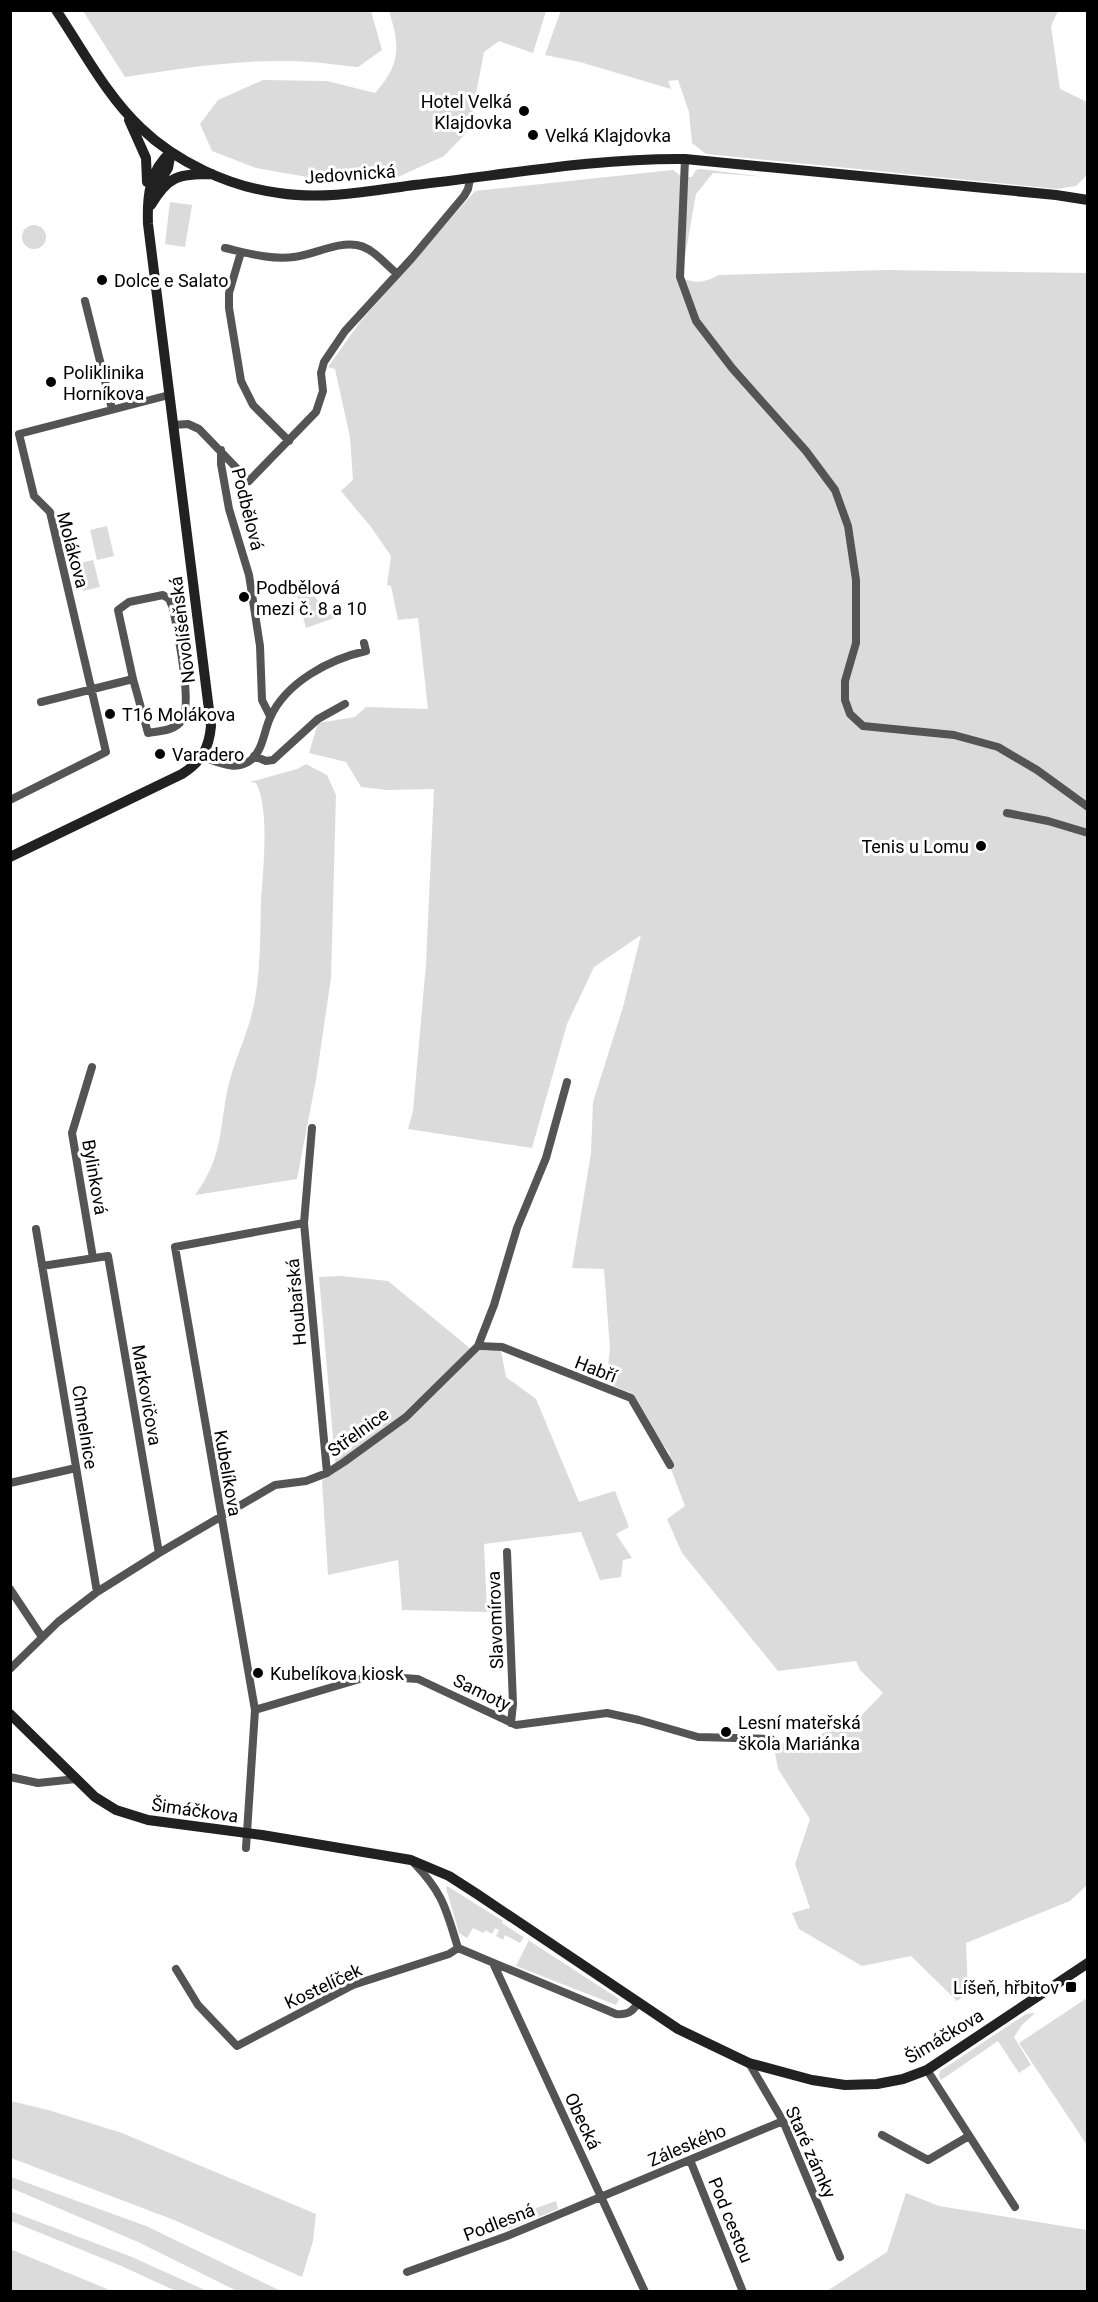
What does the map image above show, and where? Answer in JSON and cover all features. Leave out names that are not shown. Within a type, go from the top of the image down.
[{"type":"street","name":"Jedovnická","points":[[56,10],[106,87],[142,130],[171,152],[214,174],[246,186],[278,193],[310,196],[333,195],[636,159],[686,159],[1088,200]]},
{"type":"street","points":[[127,114],[146,158],[149,205]]},
{"type":"street","name":"Novolíšeňská","points":[[171,152],[156,167],[150,188],[149,205],[155,292],[211,726],[210,740],[202,757]]},
{"type":"street","points":[[686,159],[680,278],[696,321],[732,368],[806,451],[835,490],[848,526],[854,563],[856,601],[856,643],[844,681],[845,700],[850,714],[863,726],[954,735],[998,747],[1037,770],[1088,807]]},
{"type":"street","points":[[149,205],[168,182],[186,174],[214,174]]},
{"type":"street","points":[[172,425],[188,424],[199,429],[249,482],[319,406],[323,391],[321,373],[324,362],[345,332],[464,196],[470,179]]},
{"type":"street","points":[[225,248],[279,258],[296,257],[346,243],[354,243],[370,251],[397,274]]},
{"type":"street","points":[[241,252],[231,280],[229,308],[241,381],[253,405],[289,441]]},
{"type":"street","points":[[85,301],[112,409]]},
{"type":"street","name":"Molákova","points":[[10,800],[106,752],[50,512],[34,496],[19,434],[169,395]]},
{"type":"street","name":"Podbělová","points":[[221,450],[221,464],[229,509],[249,575],[260,646],[262,700],[270,716]]},
{"type":"street","points":[[164,595],[171,603],[176,624],[187,705],[182,721],[172,728],[148,734],[134,679],[118,610],[129,602],[164,595]]},
{"type":"street","points":[[10,857],[182,774],[195,766],[202,757],[233,766],[246,762],[254,756],[270,716],[292,687],[301,679],[366,651],[364,643]]},
{"type":"street","points":[[40,702],[134,679]]},
{"type":"street","points":[[254,756],[273,760],[318,719],[345,704]]},
{"type":"street","points":[[1007,813],[1048,821],[1088,833]]},
{"type":"street","name":"Bylinková","points":[[92,1067],[72,1133],[93,1258]]},
{"type":"street","name":"Střelnice","points":[[10,1669],[58,1622],[97,1592],[159,1553],[275,1485],[298,1483],[327,1473],[406,1417],[478,1346],[494,1305],[517,1228],[546,1158],[567,1082]]},
{"type":"street","name":"Houbařská","points":[[312,1128],[304,1223],[327,1473]]},
{"type":"street","name":"Kubelíkova","points":[[246,1848],[255,1710],[175,1247],[304,1223]]},
{"type":"street","name":"Chmelnice","points":[[36,1229],[97,1592]]},
{"type":"street","name":"Markovičova","points":[[93,1258],[108,1256],[159,1553]]},
{"type":"street","points":[[42,1266],[93,1258]]},
{"type":"street","name":"Habří","points":[[478,1346],[502,1347],[631,1398],[670,1465]]},
{"type":"street","points":[[10,1483],[76,1468]]},
{"type":"street","name":"Slavomírova","points":[[507,1552],[513,1704],[511,1723]]},
{"type":"street","points":[[10,1589],[42,1637]]},
{"type":"street","name":"Samoty","points":[[255,1710],[370,1676],[418,1679],[516,1725],[607,1713],[639,1719],[698,1737],[771,1739]]},
{"type":"street","name":"Šimáčkova","points":[[10,1714],[106,1806],[132,1816],[411,1860],[449,1876],[684,2032],[749,2063],[812,2080],[845,2085],[877,2084],[903,2079],[927,2070],[1088,1963]]},
{"type":"street","points":[[10,1777],[38,1783],[76,1779]]},
{"type":"street","points":[[411,1860],[432,1882],[441,1896],[458,1948],[616,2014],[632,2012],[639,2003]]},
{"type":"street","name":"Kostelíček","points":[[176,1969],[198,2005],[237,2046],[353,1985],[449,1954],[458,1948]]},
{"type":"street","name":"Obecká","points":[[493,1963],[645,2292]]},
{"type":"street","name":"Staré zámky","points":[[749,2063],[783,2121],[840,2257]]},
{"type":"street","points":[[927,2070],[1015,2207]]},
{"type":"street","name":"Záleského","points":[[602,2198],[783,2121]]},
{"type":"street","points":[[882,2135],[928,2160],[969,2136]]},
{"type":"street","name":"Pod cestou","points":[[690,2160],[743,2292]]},
{"type":"street","name":"Podlesná","points":[[407,2272],[507,2236],[602,2198]]},
{"type":"shaded area","points":[[561,10],[1058,11],[1051,26],[1060,89],[1087,102],[1087,175],[1076,186],[1057,189],[706,154],[692,143],[689,112],[678,80],[668,81],[671,89],[580,62],[545,55]]},
{"type":"shaded area","points":[[83,11],[371,11],[382,50],[358,67],[315,62],[268,61],[207,66],[125,77]]},
{"type":"shaded area","points":[[389,11],[546,11],[533,53],[499,41],[484,52],[469,130],[444,156],[398,177],[338,180],[313,178],[256,168],[212,151],[200,124],[218,100],[263,80],[327,81],[375,93],[390,73],[396,54],[395,34]]},
{"type":"shaded area","points":[[673,170],[682,177],[692,177],[696,170],[767,177],[713,173],[696,194],[684,262],[683,278],[688,280],[701,281],[719,275],[885,270],[1087,273],[1087,1885],[1070,1901],[966,1943],[968,1993],[957,2001],[911,1956],[862,1966],[799,1929],[792,1913],[810,1908],[795,1864],[810,1819],[778,1769],[773,1742],[799,1744],[860,1717],[883,1693],[860,1670],[856,1661],[778,1671],[682,1553],[667,1519],[685,1506],[671,1469],[670,1454],[648,1424],[633,1394],[606,1383],[610,1349],[604,1269],[572,1268],[591,1153],[593,1102],[623,1007],[641,935],[594,967],[567,1024],[532,1148],[408,1129],[413,1111],[426,964],[434,789],[387,790],[361,787],[346,762],[309,753],[318,723],[355,717],[366,707],[428,709],[418,618],[398,620],[391,586],[387,585],[391,556],[371,527],[341,491],[353,480],[350,437],[335,369],[328,367],[360,322],[475,191]]},
{"type":"shaded area","points":[[170,202],[192,205],[185,247],[165,244]]},
{"type":"shaded area","points":[[34,225],[43,228],[46,237],[43,246],[34,249],[25,246],[22,237],[25,228]]},
{"type":"shaded area","points":[[107,526],[114,556],[97,560],[90,530]]},
{"type":"shaded area","points":[[93,560],[100,587],[83,591],[76,564]]},
{"type":"shaded area","points":[[303,584],[334,618],[306,628],[295,588]]},
{"type":"shaded area","points":[[306,764],[327,775],[336,795],[331,978],[316,1080],[297,1179],[195,1195],[211,1168],[219,1143],[228,1087],[256,995],[260,955],[264,824],[260,794],[256,783],[250,782],[297,769]]},
{"type":"shaded area","points":[[342,1276],[388,1281],[471,1349],[501,1351],[506,1377],[536,1399],[579,1502],[615,1491],[629,1527],[616,1534],[632,1558],[623,1560],[621,1577],[600,1580],[581,1532],[484,1544],[487,1612],[402,1610],[398,1560],[328,1575],[322,1480],[336,1472],[319,1277]]},
{"type":"shaded area","points":[[447,1886],[524,1937],[520,1943],[505,1935],[503,1940],[496,1936],[499,1930],[495,1928],[492,1934],[473,1928],[467,1938],[459,1933]]},
{"type":"shaded area","points":[[529,1940],[619,1999],[616,2005],[516,1966]]},
{"type":"shaded area","points":[[1087,1998],[1087,2145],[1019,2043]]},
{"type":"shaded area","points":[[1035,2013],[1022,2025],[1014,2037],[1031,2065],[1019,2073],[998,2041],[941,2080],[940,2071],[1026,2014]]},
{"type":"shaded area","points":[[11,2101],[122,2133],[316,2214],[313,2241],[302,2277],[174,2220],[11,2158]]},
{"type":"shaded area","points":[[11,2177],[146,2226],[281,2291],[237,2291],[138,2242],[11,2188]]},
{"type":"shaded area","points":[[906,2193],[939,2206],[1087,2230],[1087,2291],[827,2291],[887,2252]]},
{"type":"shaded area","points":[[556,2201],[558,2209],[509,2229],[505,2219]]},
{"type":"shaded area","points":[[10,2211],[132,2257],[207,2291],[176,2291],[11,2221]]},
{"type":"shaded area","points":[[10,2249],[112,2291],[11,2290]]},
{"type":"place","name":"Hotel Velká Klajdovka","points":[[524,111]]},
{"type":"place","name":"Velká Klajdovka","points":[[533,135]]},
{"type":"place","name":"Dolce e Salato","points":[[102,280]]},
{"type":"place","name":"Poliklinika Horníkova","points":[[51,382]]},
{"type":"place","name":"Podbělová mezi č. 8 a 10","points":[[244,597]]},
{"type":"place","name":"T16 Molákova","points":[[110,714]]},
{"type":"place","name":"Varadero","points":[[160,754]]},
{"type":"place","name":"Tenis u Lomu","points":[[981,846]]},
{"type":"place","name":"Kubelíkova kiosk","points":[[258,1673]]},
{"type":"place","name":"Lesní mateřská škola Mariánka","points":[[726,1732]]},
{"type":"place","name":"Líšeň, hřbitov","points":[[1071,1987]]}]
